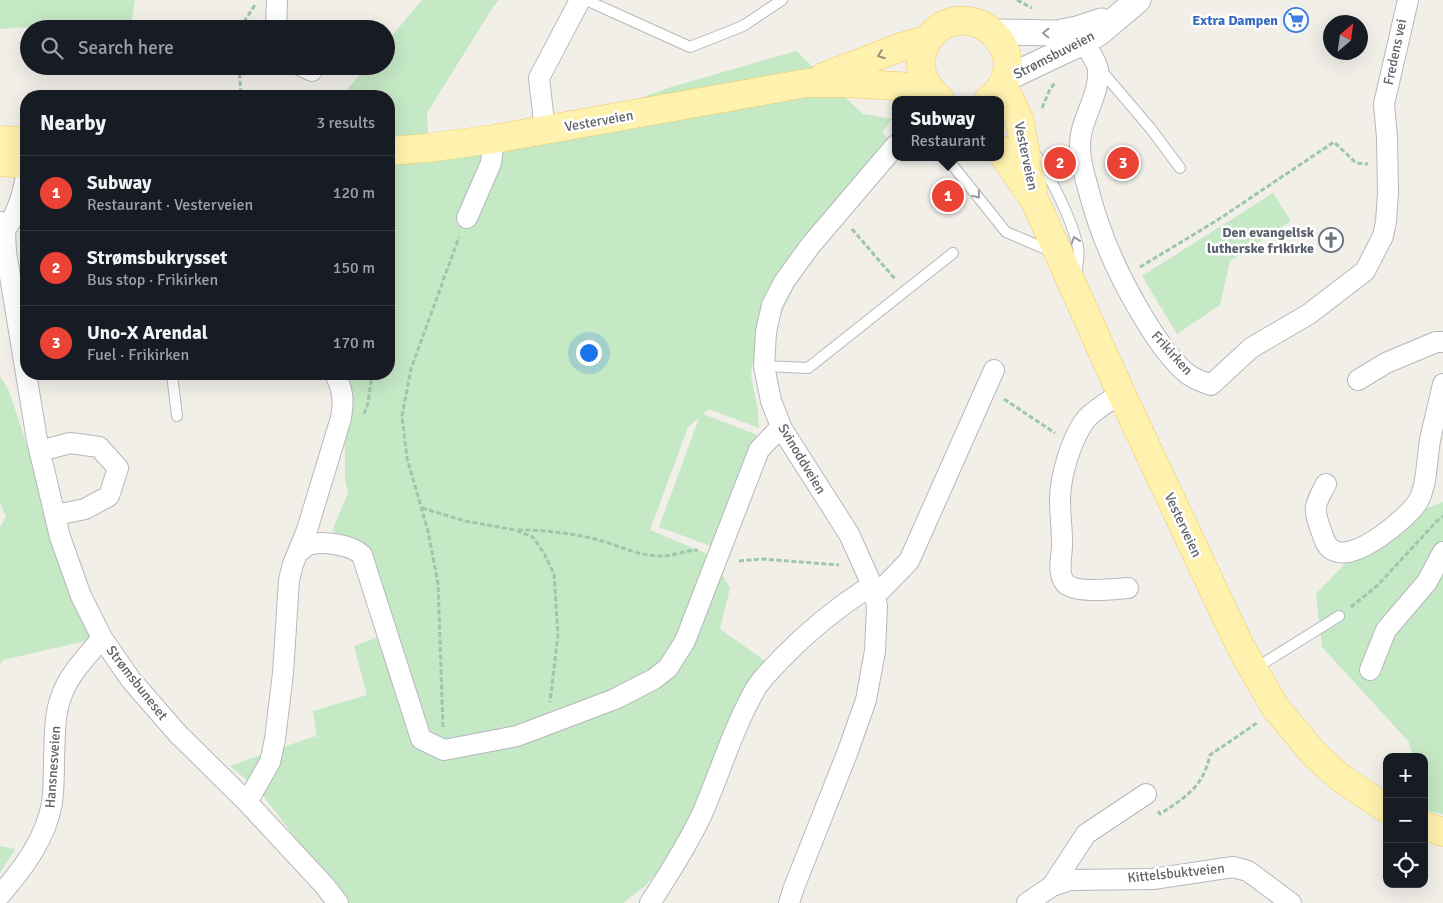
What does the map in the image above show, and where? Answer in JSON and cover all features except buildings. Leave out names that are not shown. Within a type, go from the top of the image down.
[{"type":"main road","points":[[936,96],[923,77],[922,52],[931,36],[944,0]]},
{"type":"main road","name":"Vesterveien","points":[[807,83],[931,36],[947,23],[960,20],[989,19]]},
{"type":"main road","points":[[989,19],[1003,42],[1007,54],[1008,67],[999,88]]},
{"type":"main road","name":"Vesterveien","points":[[395,151],[494,139],[807,83],[848,82],[936,96]]},
{"type":"main road","name":"Vesterveien","points":[[999,88],[1019,119],[1012,144],[1035,201],[1121,393],[1239,644],[1274,707],[1315,755],[1342,780],[1383,806]]},
{"type":"main road","points":[[6,147],[20,159]]},
{"type":"main road","points":[[1428,827],[1443,832]]},
{"type":"street","points":[[276,20],[277,0]]},
{"type":"street","points":[[545,130],[539,78],[580,0]]},
{"type":"street","name":"Fredens vei","points":[[1384,104],[1408,0]]},
{"type":"street","name":"Strømsbuveien","points":[[999,88],[1132,5]]},
{"type":"street","name":"Strømsbuveien","points":[[989,19],[1080,36]]},
{"type":"street","points":[[1080,36],[1098,68]]},
{"type":"street","name":"Frikirken","points":[[1098,68],[1095,94],[1084,121],[1080,145],[1081,160],[1095,216],[1104,242],[1120,279],[1155,337],[1185,372],[1197,380],[1211,385],[1251,348],[1309,314],[1365,271],[1383,236],[1388,193],[1387,137],[1384,104]]},
{"type":"street","points":[[467,218],[491,163],[494,139]]},
{"type":"street","name":"Svinoddveien","points":[[789,903],[866,700],[875,651],[877,606],[874,591],[865,567],[849,534],[782,429],[771,401],[764,366],[766,332],[772,306],[784,282],[810,246],[892,150]]},
{"type":"street","name":"Strømsbuneset","points":[[20,200],[14,219],[2,228],[20,340]]},
{"type":"street","points":[[1358,380],[1386,363],[1436,342],[1443,342]]},
{"type":"street","points":[[650,903],[680,857],[702,814],[736,729],[757,688],[766,675],[796,644],[838,608],[874,591],[909,561],[994,370]]},
{"type":"street","name":"Strømsbuneset","points":[[27,380],[35,430],[60,537],[81,596],[102,638],[131,680],[178,734],[247,802],[324,885],[338,903]]},
{"type":"street","points":[[247,802],[270,762],[275,740],[283,673],[289,580],[341,418],[344,401],[338,380]]},
{"type":"street","points":[[1326,484],[1315,505],[1315,515],[1326,544],[1334,551],[1355,551],[1373,541],[1407,515],[1418,502],[1422,489],[1430,440],[1443,384]]},
{"type":"street","points":[[1121,393],[1087,418],[1075,436],[1062,477],[1060,499],[1062,543],[1060,573],[1061,591],[1074,587],[1100,590],[1128,588]]},
{"type":"street","points":[[299,552],[307,545],[320,543],[348,547],[357,550],[362,556],[421,739],[444,750],[517,736],[616,699],[654,679],[668,668],[686,641],[759,450],[775,433],[782,429]]},
{"type":"street","points":[[40,451],[70,443],[99,447],[118,468],[109,496],[85,509],[56,515]]},
{"type":"street","points":[[1370,670],[1386,630],[1427,582],[1443,552]]},
{"type":"street","name":"Hansnesveien","points":[[0,895],[39,841],[48,819],[52,802],[56,718],[61,697],[70,680],[102,638]]},
{"type":"street","name":"Kittelsbuktveien","points":[[1052,886],[1086,834],[1146,794]]},
{"type":"street","name":"Kittelsbuktveien","points":[[1027,903],[1052,886],[1070,880],[1152,879],[1234,867],[1248,871],[1290,903]]},
{"type":"lane","points":[[586,0],[690,47],[743,26],[782,0]]},
{"type":"lane","points":[[1098,68],[1145,122],[1180,168]]},
{"type":"lane","points":[[1012,144],[1049,175],[1066,214],[1078,249],[1074,288]]},
{"type":"lane","points":[[949,161],[1006,232],[1059,254]]},
{"type":"lane","points":[[764,366],[808,368],[953,253]]},
{"type":"lane","points":[[173,380],[177,416]]},
{"type":"lane","points":[[1254,669],[1339,616]]},
{"type":"path","points":[[245,20],[258,0]]},
{"type":"path","points":[[240,75],[241,90]]},
{"type":"path","points":[[1042,109],[1050,89],[1060,76]]},
{"type":"path","points":[[1120,279],[1216,221],[1334,142],[1356,163],[1387,165]]},
{"type":"path","points":[[444,750],[438,584],[428,531],[407,458],[402,416],[411,369],[467,218]]},
{"type":"path","points":[[863,243],[905,291]]},
{"type":"path","points":[[1003,398],[1057,434]]},
{"type":"path","points":[[421,508],[465,521],[515,530],[548,530],[595,539],[633,551],[660,556],[690,550],[718,559],[762,558],[865,567]]},
{"type":"path","points":[[1339,616],[1378,585],[1443,516]]},
{"type":"path","points":[[515,530],[533,537],[546,555],[554,574],[558,635],[554,684],[547,725]]},
{"type":"path","points":[[1146,794],[1160,814],[1183,800],[1197,786],[1207,770],[1210,755],[1259,722]]},
{"type":"green space","points":[[0,0],[135,0],[132,20],[20,20],[20,28],[0,29]]},
{"type":"green space","points":[[422,0],[499,0],[427,113],[429,145],[542,134],[668,88],[796,51],[863,114],[892,119],[882,132],[892,142],[837,200],[779,318],[776,332],[752,366],[751,376],[758,411],[759,428],[709,409],[703,414],[757,435],[716,548],[659,527],[699,418],[688,427],[650,530],[712,556],[730,588],[720,629],[768,663],[691,834],[645,886],[623,903],[344,903],[259,790],[230,766],[315,736],[317,739],[313,711],[367,695],[354,646],[391,632],[359,542],[332,531],[348,493],[345,480],[344,380],[395,380],[395,90],[347,90],[360,75],[395,75],[395,32]]},
{"type":"green space","points":[[1273,193],[1291,221],[1230,261],[1220,305],[1177,334],[1142,276]]},
{"type":"green space","points":[[0,376],[9,391],[94,639],[3,660],[0,664],[0,527],[6,516],[0,503]]},
{"type":"green space","points":[[1443,502],[1443,814],[1428,812],[1428,753],[1412,753],[1409,742],[1322,647],[1316,594],[1381,526]]},
{"type":"green space","points":[[0,846],[15,849],[0,873]]},
{"type":"place","name":"Extra Dampen","points":[[1296,20]]},
{"type":"place","name":"Strømsbukrysset","points":[[1060,163]]},
{"type":"place","name":"Uno-X Arendal","points":[[1123,163]]},
{"type":"place","name":"Subway","points":[[948,196]]},
{"type":"place","name":"Den evangelisk lutherske frikirke","points":[[1331,240]]}]
